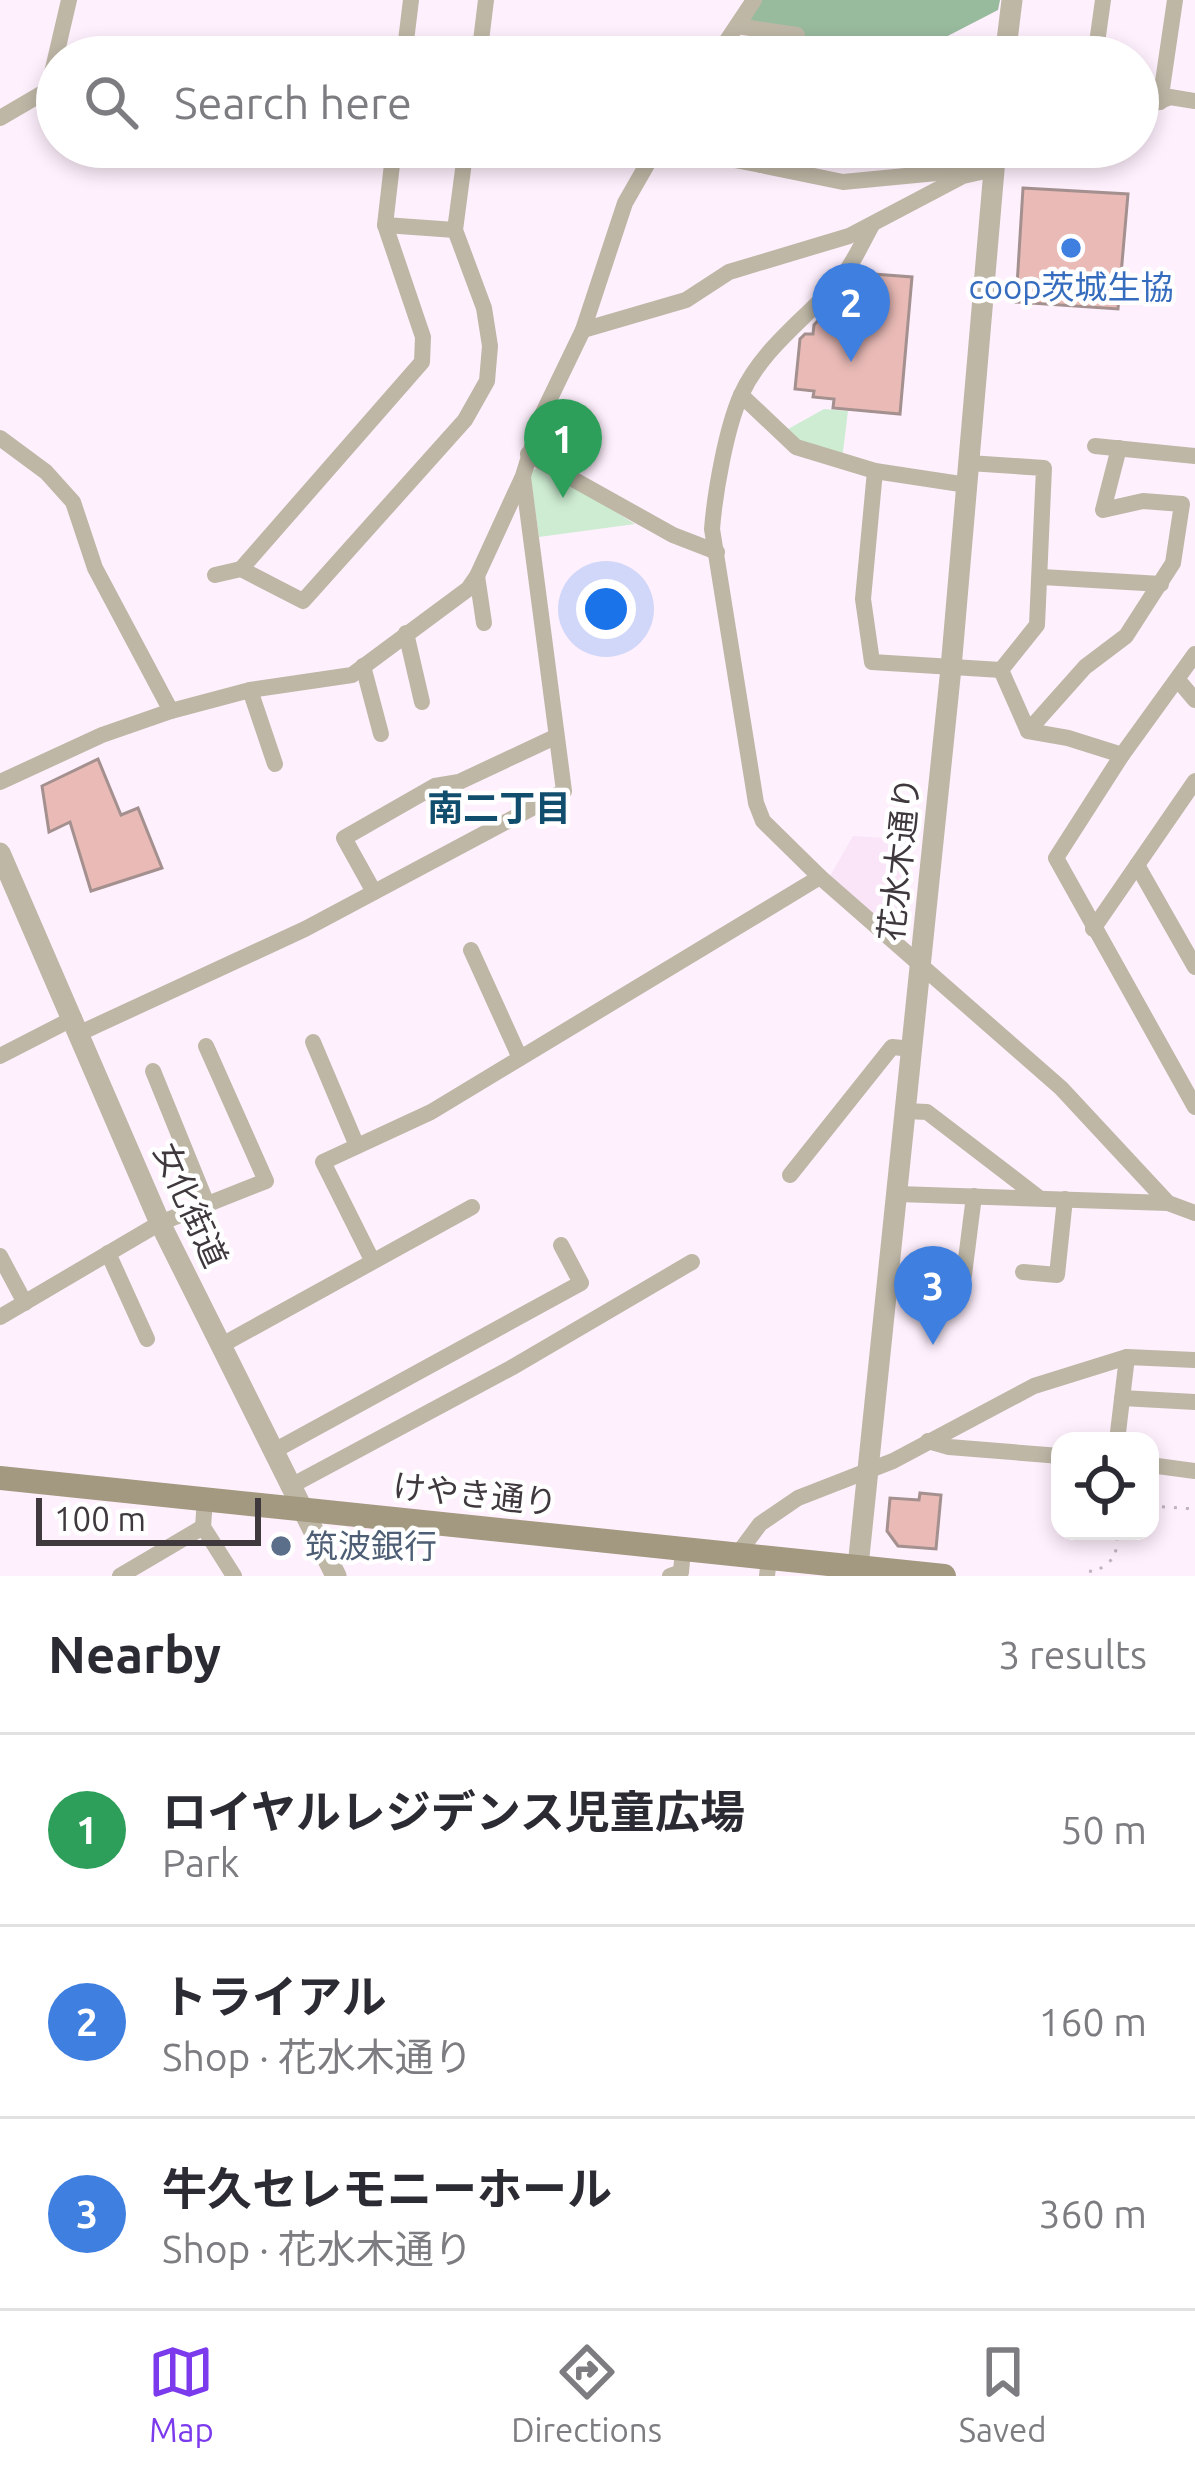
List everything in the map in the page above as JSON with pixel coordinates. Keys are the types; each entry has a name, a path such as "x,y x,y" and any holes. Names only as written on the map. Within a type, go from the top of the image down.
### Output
{"main road":[{"name":"けやき通り","path":"0,1478 205,1499 296,1498 737,1555 768,1567 944,1576"}],"street":[{"path":"61,36 69,0"},
{"path":"407,36 411,0"},
{"path":"481,36 486,0"},
{"path":"730,36 754,0"},
{"path":"1008,36 1012,0"},
{"path":"1097,36 1103,0"},
{"path":"1160,103 1174,0"},
{"path":"737,26 796,36"},
{"path":"0,118 36,97"},
{"path":"1160,103 1170,97 1195,101"},
{"path":"215,575 241,569 422,362 423,337 385,225 392,168"},
{"path":"241,569 303,602 465,420 487,381 490,346 484,308 455,230 463,168"},
{"path":"0,782 102,734 171,711 250,690 352,675 468,589 523,476 528,454 583,330 625,203 645,168"},
{"path":"807,168 860,183 950,168"},
{"path":"583,330 686,300 729,272 816,250 977,168"},
{"name":"花水木通り","path":"857,1572 922,967 994,168"},
{"path":"385,225 455,230"},
{"path":"872,225 839,281 752,371 732,416 715,494 712,529 756,803 763,821 820,878 1061,1088 1168,1203"},
{"path":"742,395 796,447 875,471 968,474 1043,468 1037,625 1001,670"},
{"path":"0,438 46,472 73,502 95,568 171,711"},
{"path":"1095,446 1195,456"},
{"path":"1028,731 1085,667 1126,636 1173,563 1188,527 1182,505 1143,501 1103,510 1119,448"},
{"path":"528,454 673,535 717,552"},
{"path":"875,471 863,599 872,662 1001,670"},
{"path":"0,1056 247,958 564,790 523,476"},
{"path":"477,576 484,623"},
{"path":"1042,578 1161,584"},
{"path":"406,633 422,702"},
{"path":"1195,654 1122,755 1057,858 1195,1107"},
{"path":"363,666 380,734"},
{"path":"1001,670 1028,731"},
{"path":"1178,680 1195,700"},
{"path":"250,690 275,764"},
{"path":"1028,731 1122,755"},
{"path":"374,892 344,838 435,786 459,782 556,736"},
{"path":"1094,928 1195,781"},
{"name":"女化街道","path":"0,853 160,1222 336,1576"},
{"path":"1137,865 1195,967"},
{"path":"372,1261 323,1162 431,1112 820,878"},
{"path":"472,950 520,1058"},
{"path":"313,1042 357,1146"},
{"path":"0,1317 160,1222 266,1181 206,1046"},
{"path":"790,1175 892,1047 913,1049"},
{"path":"153,1071 207,1204"},
{"path":"906,1111 927,1112 1038,1198"},
{"path":"898,1194 1168,1203 1195,1213"},
{"path":"964,1275 974,1196"},
{"path":"1024,1272 1057,1275 1065,1199"},
{"path":"220,1346 472,1208"},
{"path":"272,1453 581,1283 561,1245"},
{"path":"108,1253 147,1339"},
{"path":"0,1256 25,1303"},
{"path":"296,1498 692,1262"},
{"path":"737,1555 760,1525 798,1498 928,1442 1034,1386 1126,1357 1195,1360"},
{"path":"1118,1432 1126,1357"},
{"path":"1122,1398 1195,1402"},
{"path":"928,1442 1051,1455"},
{"path":"1159,1466 1195,1471"},
{"path":"205,1499 203,1527 234,1576"},
{"path":"120,1576 203,1527"},
{"path":"670,1576 681,1572 683,1549"}],"path":[{"path":"1159,1507 1195,1509"},
{"path":"1089,1571 1096,1572 1115,1557 1117,1540"}],"shaded area":[{"path":"890,813 914,815 902,944 830,876 853,836 886,838"}],"green space":[{"path":"762,0 1000,0 998,10 948,36 790,36 750,20"},
{"path":"824,409 848,411 842,460 781,433"},
{"path":"541,466 635,524 539,537 530,472"}],"building":[{"name":"coop茨城生協","path":"1023,188 1128,194 1118,309 1016,302"},
{"path":"860,273 912,277 900,414 833,408 834,399 795,389 800,339 813,334 814,325 824,314 831,315 837,301 849,303 851,286"},
{"path":"98,759 121,815 138,808 162,868 91,891 70,822 49,832 42,786"},
{"path":"920,1493 941,1495 936,1549 898,1546 887,1531 890,1498 919,1500"}],"place":[{"name":"coop茨城生協","path":"1071,248"},
{"name":"トライアル","path":"851,362"},
{"name":"ロイヤルレジデンス児童広場","path":"563,498"},
{"name":"牛久セレモニーホール","path":"933,1345"},
{"name":"筑波銀行","path":"281,1546"}],"district":[{"name":"南二丁目","path":"499,808"}]}
